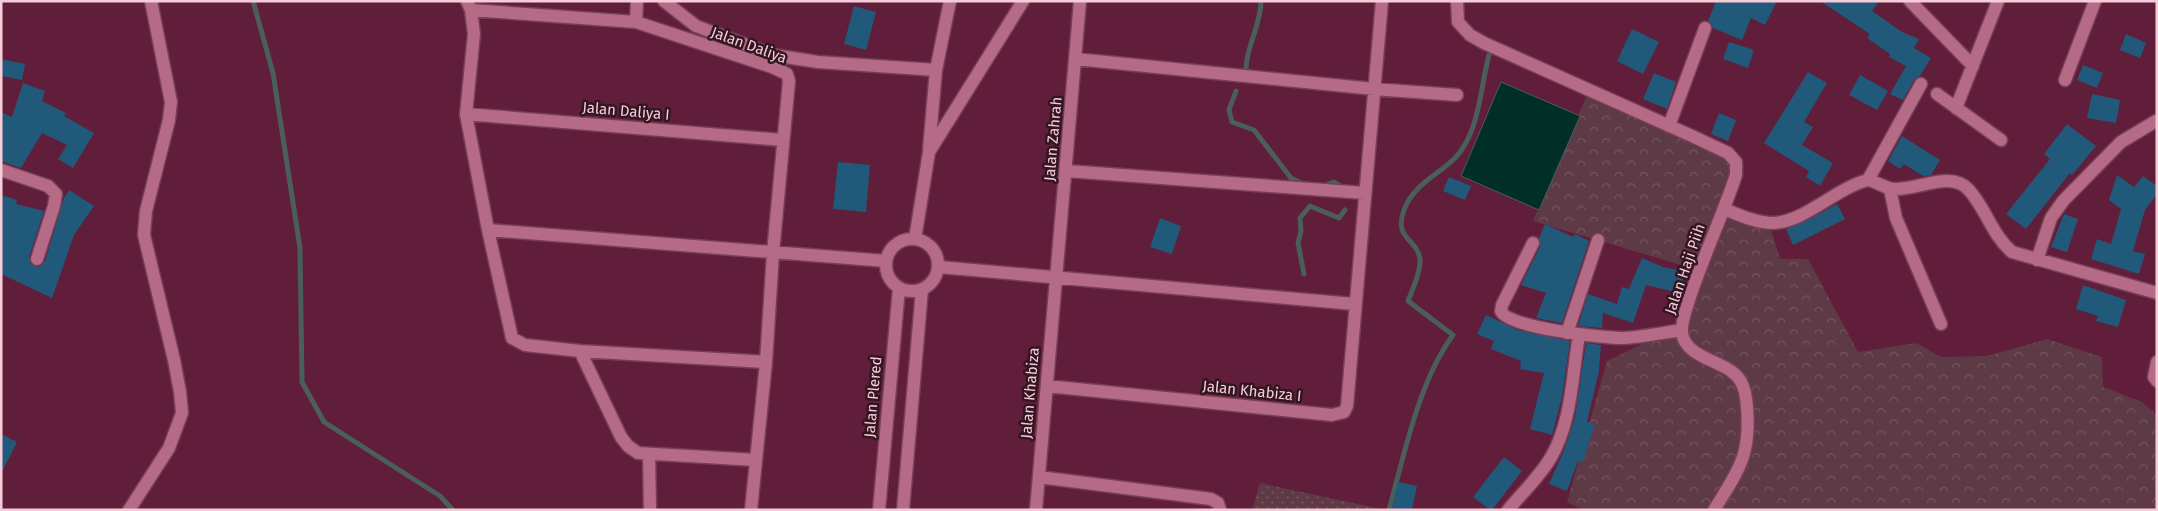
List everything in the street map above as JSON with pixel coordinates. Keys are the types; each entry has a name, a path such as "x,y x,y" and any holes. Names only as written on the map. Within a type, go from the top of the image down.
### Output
{"street":[{"path":"129,510 169,448 182,413 176,368 144,235 146,211 169,120 171,102 151,1"},
{"path":"637,1 636,22 469,6 473,54 466,114 488,230 512,338 526,346 766,362"},
{"path":"664,1 696,26 773,55 818,62 936,70"},
{"path":"915,239 929,152 936,70 950,1"},
{"path":"929,152 1023,1"},
{"name":"Jalan Zahrah","path":"1056,279 1067,170 1080,1"},
{"path":"939,267 1056,279 1354,304 1382,1"},
{"path":"1457,1 1458,22 1470,35 1505,54 1669,126 1705,28"},
{"path":"1910,1 1973,66"},
{"path":"1956,108 1998,1"},
{"path":"2065,80 2095,1"},
{"name":"Jalan Daliya","path":"636,22 772,67 787,74 789,81 782,140 766,362 751,510"},
{"path":"1076,59 1374,89 1457,95"},
{"path":"1724,209 1756,220 1773,223 1789,220 1833,195 1868,180 1921,84"},
{"path":"1937,94 2001,140"},
{"name":"Jalan Daliya I","path":"466,114 782,140"},
{"path":"2037,260 2051,218 2063,201 2121,142 2156,121"},
{"name":"Jalan Haji Piih","path":"1669,126 1733,157 1737,167 1724,209 1696,280 1683,319 1682,330 1683,339 1690,348 1733,372 1740,379 1747,399 1749,432 1746,450 1742,463 1714,510"},
{"path":"1,170 48,186 56,194 37,259"},
{"path":"1067,170 1365,193"},
{"path":"1868,180 1890,189 1907,189 1946,181 1962,184 1976,200 1994,234 2012,252 2157,293"},
{"path":"1890,189 1896,218 1941,324"},
{"path":"488,230 886,262"},
{"path":"905,239 915,239 925,242 933,248 939,267 936,277 922,289 910,291 899,288 891,281 886,272 886,262 889,252 896,244 905,239"},
{"path":"1508,510 1545,466 1558,443 1568,406 1573,334 1598,240"},
{"path":"1533,243 1502,305 1503,315 1534,326 1573,334 1623,338 1682,330"},
{"name":"Jalan Khabiza","path":"1036,510 1056,279"},
{"name":"Jalan Plered","path":"879,510 899,288"},
{"path":"903,510 922,289"},
{"name":"Jalan Khabiza I","path":"1047,386 1332,415 1341,414 1347,406 1354,304"},
{"path":"580,351 621,437 628,446 638,453 756,460"},
{"path":"2157,362 2154,377 2157,381"},
{"path":"649,454 650,510"},
{"path":"1039,477 1211,499 1218,503 1220,510"},
{"path":"881,492 904,493"}],"green space":[{"path":"1588,93 1732,162 1733,211 1768,220 1780,259 1808,259 1858,352 1916,343 1941,357 1987,356 2047,339 2102,357 2103,387 2142,402 2157,415 2157,510 1583,510 1567,502 1607,361 1679,326 1691,268 1533,221"},
{"path":"1260,483 1386,510 1252,510"}],"shaded area":[{"path":"1501,82 1580,116 1539,210 1461,176"}],"building":[{"path":"1716,1 1777,1 1765,25 1751,18 1742,40 1713,28 1708,21"},
{"path":"1820,1 1879,1 1872,11 1902,32 1919,39 1914,48 1931,58 1920,76 1914,80 1903,100 1890,94 1906,66 1889,57 1890,54 1867,38 1870,34"},
{"path":"854,6 876,12 866,50 844,44"},
{"path":"1632,29 1659,42 1643,74 1617,61"},
{"path":"2126,34 2146,43 2140,58 2120,50"},
{"path":"1729,42 1754,50 1748,68 1723,59"},
{"path":"1,59 25,64 22,80 1,76"},
{"path":"2083,65 2103,73 2097,88 2077,80"},
{"path":"1808,72 1827,83 1804,122 1813,127 1802,145 1833,163 1820,186 1806,177 1809,171 1764,143"},
{"path":"1654,73 1676,82 1667,109 1643,99"},
{"path":"1860,75 1888,91 1877,110 1849,95"},
{"path":"23,83 45,91 42,101 66,113 64,116 94,133 73,168 58,159 67,145 42,133 21,168 1,161 1,112 12,117"},
{"path":"2092,94 2120,100 2116,123 2087,118"},
{"path":"1719,113 1736,120 1728,141 1711,134"},
{"path":"2067,124 2096,146 2072,175 2070,173 2026,229 2006,214 2050,159 2044,154"},
{"path":"1902,136 1940,160 1931,175 1923,176 1904,164 1900,169 1888,161"},
{"path":"838,162 870,165 866,212 833,209"},
{"path":"2117,175 2134,187 2143,176 2157,186 2157,194 2145,210 2133,251 2145,254 2139,274 2091,259 2097,239 2111,244 2121,209 2109,200"},
{"path":"1449,177 1471,186 1465,200 1443,191"},
{"path":"69,190 94,206 74,235 52,298 1,274 1,195 17,200 16,204 44,211 29,257 31,264 38,267 45,261 64,198"},
{"path":"1837,204 1845,219 1793,245 1786,229 1812,218"},
{"path":"2064,214 2078,219 2067,252 2051,247"},
{"path":"1160,218 1181,226 1172,254 1150,247"},
{"path":"1545,224 1573,237 1575,234 1589,241 1562,323 1536,318 1546,293 1521,285 1540,247 1539,238"},
{"path":"1642,258 1663,267 1685,272 1680,293 1646,285 1633,323 1603,313 1602,328 1578,326 1588,294 1617,304 1622,287 1629,289"},
{"path":"2083,285 2126,300 2118,327 2096,321 2098,316 2076,309"},
{"path":"1486,315 1518,330 1570,341 1562,397 1552,435 1530,429 1544,373 1520,369 1521,361 1491,349 1494,341 1477,334"},
{"path":"1586,343 1601,345 1599,371 1587,422 1595,424 1583,462 1578,461 1567,491 1549,484 1565,448 1575,417"},
{"path":"1,434 17,442 1,474"},
{"path":"1504,457 1522,471 1492,510 1490,510 1473,497"},
{"path":"1398,482 1417,486 1412,510 1392,510"}],"waterway":[{"path":"253,1 273,73 300,248 302,382 324,422 440,496 453,510"},
{"path":"1246,73 1246,64 1259,19 1261,1"},
{"path":"1389,510 1422,396 1441,353 1453,335 1408,301 1418,275 1420,260 1415,247 1404,233 1401,220 1408,201 1413,194 1455,158 1470,136 1478,109 1489,55"},
{"path":"1236,91 1229,110 1232,122 1254,130 1291,178 1305,185"},
{"path":"1323,186 1334,182 1342,187"},
{"path":"1304,274 1298,243 1301,231 1300,218 1310,206 1339,218 1345,210"}]}
